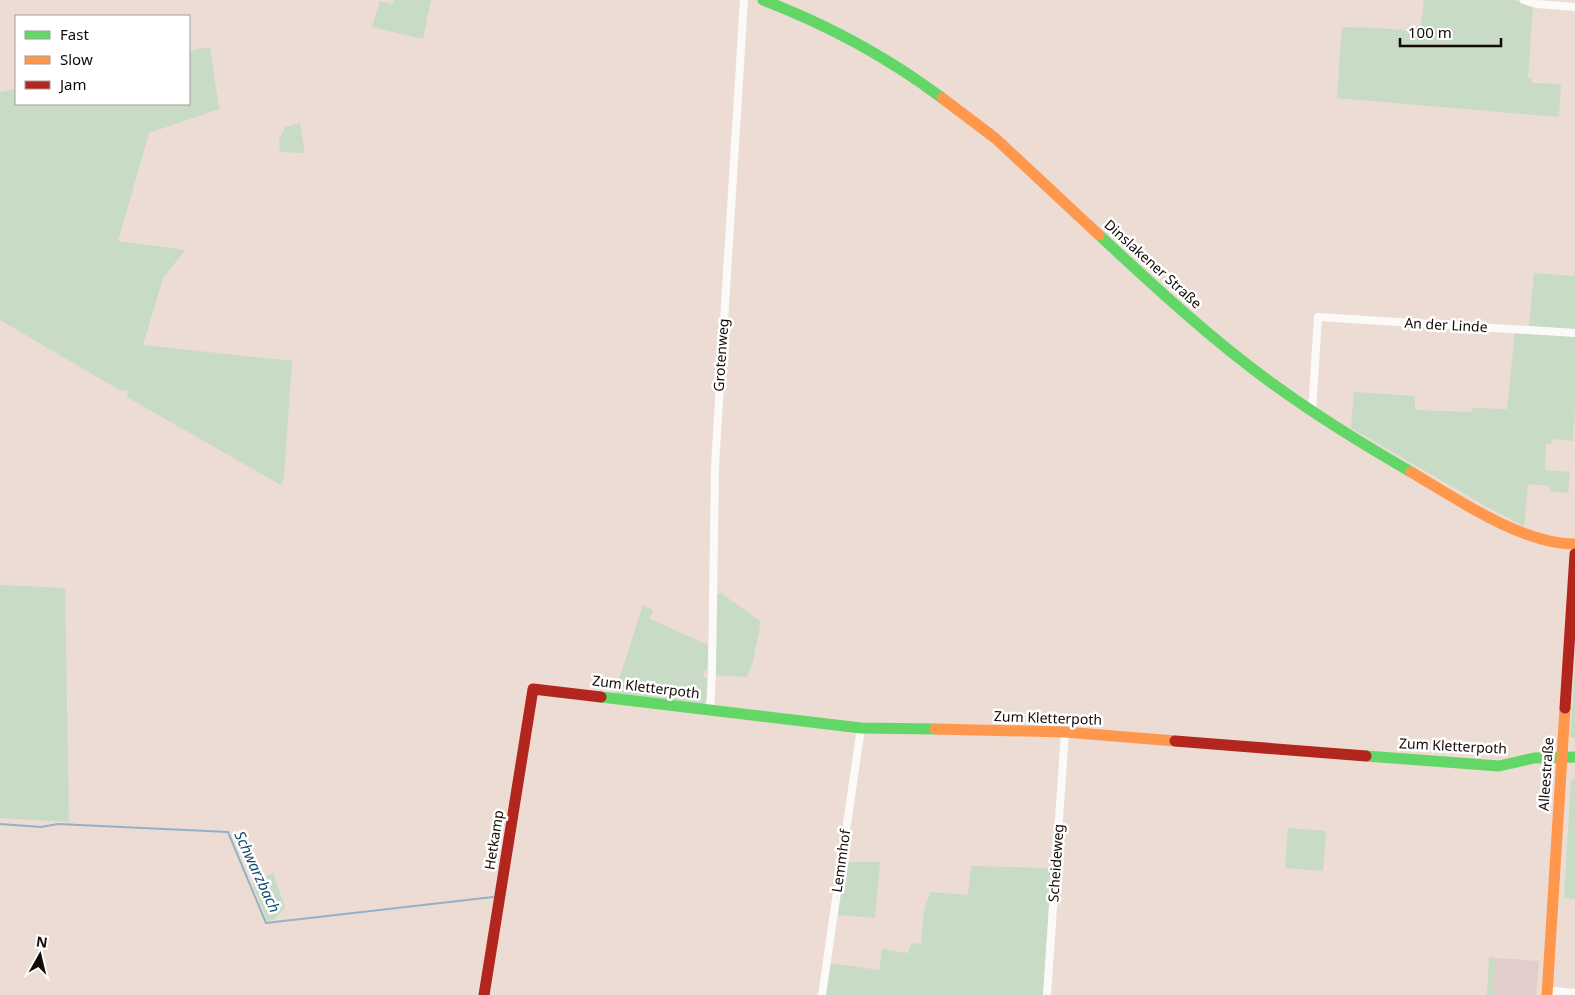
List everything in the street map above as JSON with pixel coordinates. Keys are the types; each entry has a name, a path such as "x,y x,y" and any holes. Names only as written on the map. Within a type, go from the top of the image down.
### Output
{"main road":[{"name":"Dinslakener Straße","path":"763,0 824,26 863,46 931,88 1002,145 1188,317 1249,366 1312,412 1494,520 1534,536 1562,538 1575,544"},
{"name":"Alleestraße","path":"1547,993 1575,554"},
{"name":"Zum Kletterpoth","path":"534,689 861,728 1065,732 1499,766 1534,758 1562,756 1575,758"},
{"name":"Hetkamp","path":"484,995 534,689"}],"street":[{"name":"Grotenweg","path":"710,710 715,465 744,0"},
{"path":"1524,0 1537,4 1575,7"},
{"name":"An der Linde","path":"1312,412 1318,317 1575,333"},
{"name":"Lemmhof","path":"822,995 861,728"},
{"name":"Scheideweg","path":"1047,995 1065,732"},
{"path":"1547,993 1575,993"}],"shaded area":[{"path":"1495,958 1539,961 1536,995 1493,995"}],"green space":[{"path":"394,0 431,0 423,39 372,27 380,1 392,4"},
{"path":"1424,0 1514,0 1533,8 1528,78 1532,78 1532,83 1561,84 1559,117 1337,98 1342,27 1420,32"},
{"path":"210,47 219,109 149,133 118,241 185,250 163,278 143,345 292,361 284,477 281,485 127,397 128,390 121,391 0,320 0,92 15,89 15,105 190,105 190,51"},
{"path":"300,123 305,153 280,152 279,140 285,127"},
{"path":"1534,273 1575,276 1575,329 1529,326"},
{"path":"1515,332 1575,336 1573,441 1552,439 1551,444 1546,444 1545,470 1570,472 1568,493 1550,491 1549,486 1528,484 1524,526 1489,508 1351,428 1354,392 1415,396 1415,410 1470,412 1474,408 1507,409"},
{"path":"0,585 65,588 69,822 0,818"},
{"path":"721,593 761,622 753,661 747,677 715,675 717,595"},
{"path":"643,605 653,610 650,619 708,645 707,671 704,671 704,677 707,677 709,692 707,700 702,706 614,695"},
{"path":"1575,667 1575,738 1571,738 1570,737"},
{"path":"1575,777 1575,899 1564,898 1571,781"},
{"path":"1288,828 1326,831 1323,871 1285,868"},
{"path":"880,862 875,918 837,915 844,867 846,863"},
{"path":"971,866 1045,868 1051,870 1043,995 825,995 830,963 879,970 882,949 908,953 911,943 921,944 924,911 931,892 968,895"},
{"path":"273,873 285,907 274,920 267,921 252,883"},
{"path":"1489,957 1495,958 1493,995 1487,995"}],"waterway":[{"name":"Schwarzbach","path":"0,824 41,827 58,824 228,832 266,923 493,897"}],"traffic: fast":[{"path":"763,0 811,20 878,55 942,98"},
{"path":"1099,235 1184,312 1250,367 1324,419 1411,472"},
{"path":"601,697 861,728 935,729"},
{"path":"1366,756 1499,766 1534,758 1575,757"}],"traffic: slow":[{"path":"942,98 995,138 1099,235"},
{"path":"1411,472 1469,507 1512,528 1533,537 1575,544"},
{"path":"1547,995 1565,708"},
{"path":"935,729 1065,732 1175,741"}],"traffic: jam":[{"path":"1565,708 1575,554"},
{"path":"484,995 533,689 601,697"},
{"path":"1175,741 1366,756"}]}
